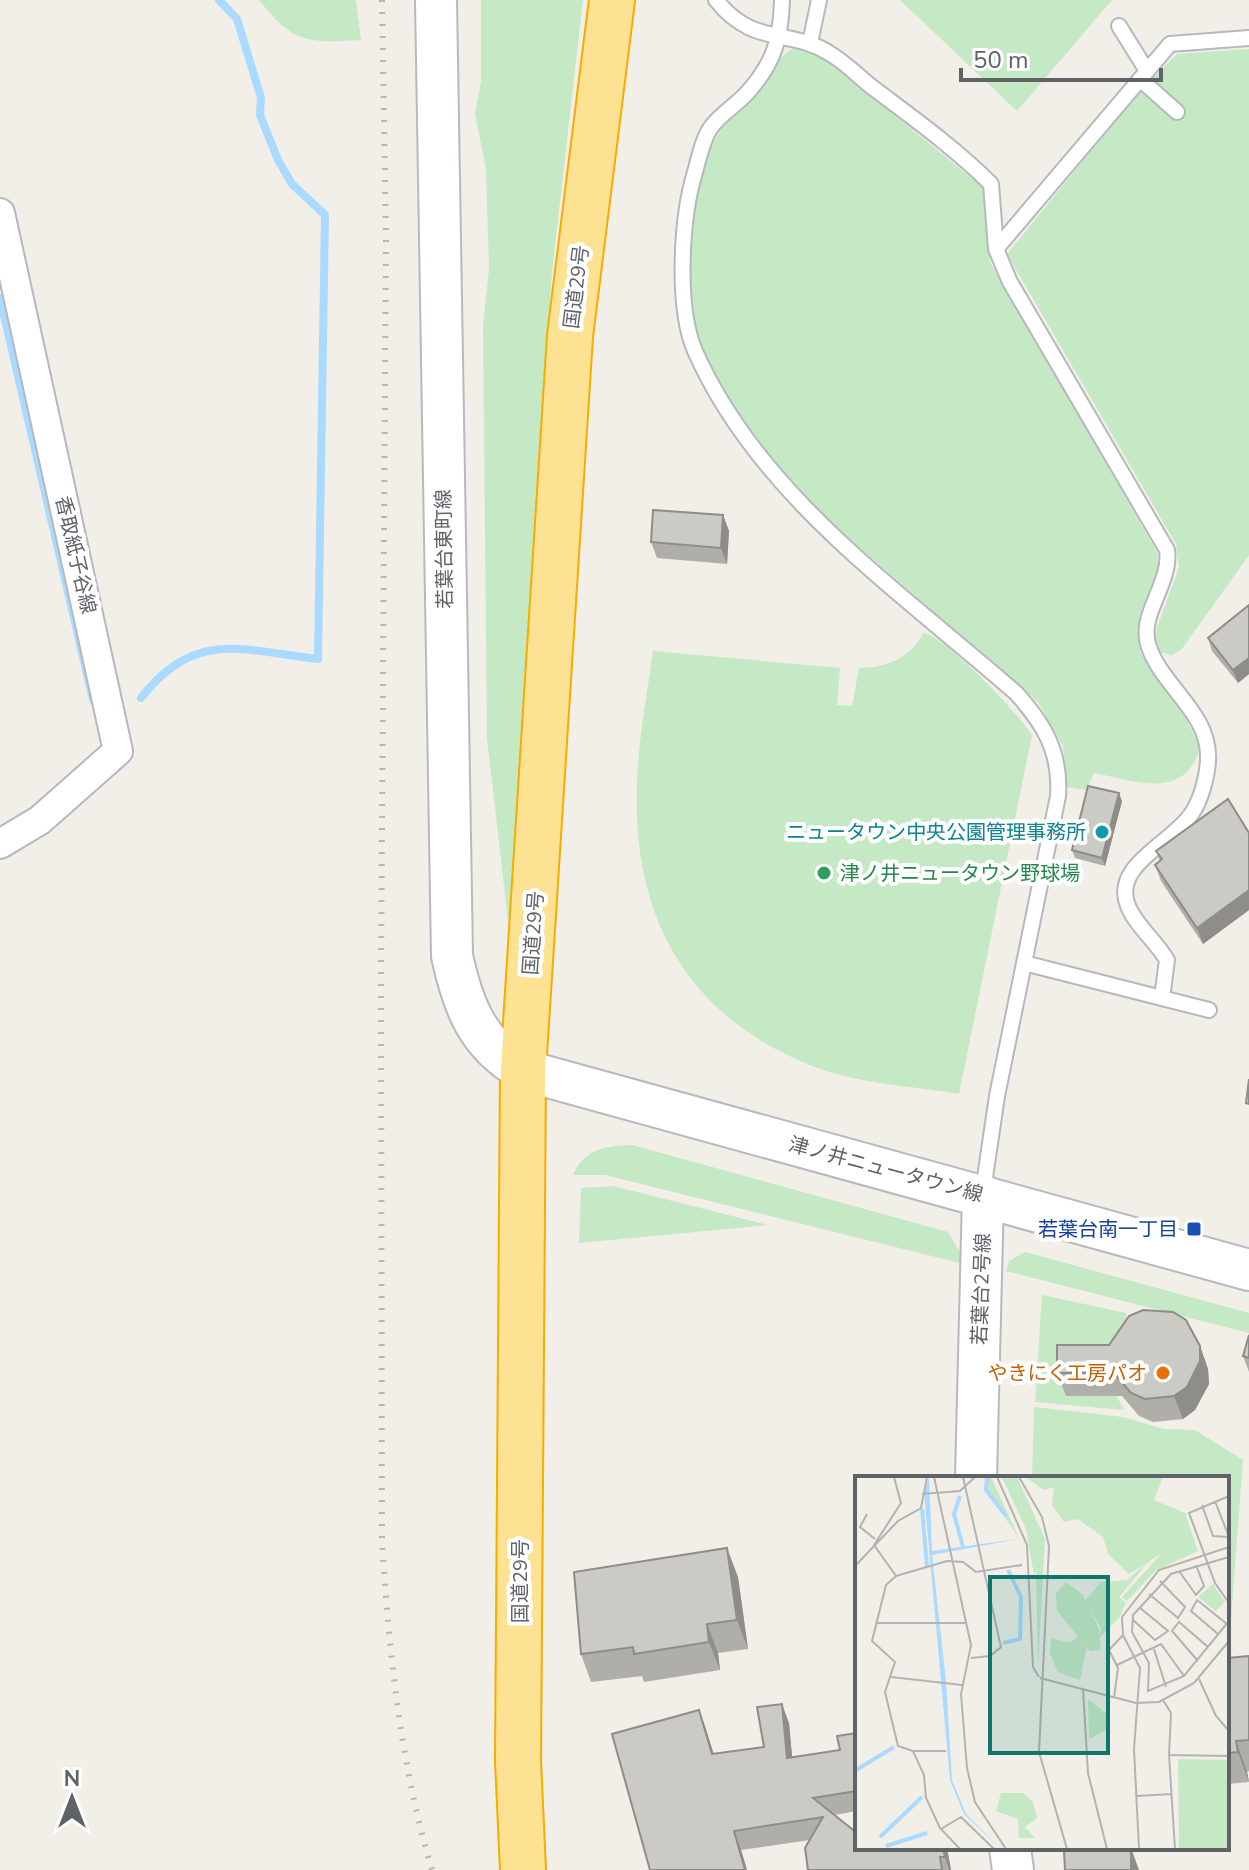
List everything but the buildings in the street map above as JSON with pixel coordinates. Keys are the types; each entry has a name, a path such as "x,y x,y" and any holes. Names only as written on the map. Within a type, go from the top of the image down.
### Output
{"highway":[{"name":"国道29号","path":"523,1870 518,1761 523,1070 570,336 612,0"}],"main road":[{"name":"若葉台東町線","path":"436,0 452,956 461,998 477,1031 500,1057 523,1070"},
{"name":"津ノ井ニュータウン線","path":"523,1070 1249,1270"},
{"name":"若葉台2号線","path":"976,1476 983,1195"},
{"path":"1010,1850 1013,1870"}],"street":[{"name":"香取紙子谷線","path":"0,213 118,751 40,820 0,844"}],"lane":[{"path":"716,0 728,15 767,36 810,43 830,53 931,131 991,184 995,203 996,249 1010,282 1167,550 1169,562 1147,628 1147,643 1195,714 1205,736 1208,760 1194,811 1179,830 1129,872 1124,885 1127,905 1167,960 1162,998"},
{"path":"782,0 781,39 747,93 710,128 694,175 680,278 694,349 729,413 803,507 1016,693 1052,742 1060,776 1058,796 987,1149 983,1195"},
{"path":"810,43 819,0"},
{"path":"1119,26 1144,75 1177,112"},
{"path":"996,249 1170,44 1249,38"},
{"path":"1024,963 1209,1010"}],"green space":[{"path":"259,0 356,0 361,40 303,38 282,25"},
{"path":"481,0 583,0 552,272 536,493 533,693 512,955 487,738 483,325 489,269 486,169 475,114 481,81"},
{"path":"900,0 1112,0 1017,111"},
{"path":"793,48 807,49 820,55 984,188 990,262 1157,552 1159,566 1138,632 1141,653 1183,712 1200,748 1193,765 1183,775 1171,781 1142,783 1094,773 1087,790 1067,787 1063,746 1038,702 810,505 744,427 716,383 697,339 691,298 692,245 703,170 715,139 734,110 757,81"},
{"path":"1249,49 1249,555 1181,650 1172,655 1159,652 1154,636 1179,567 1176,544 1007,254 1142,88 1177,54"},
{"name":"津ノ井ニュータウン野球場","path":"923,633 963,660 998,694 1032,735 959,1094 832,1073 771,1046 733,1021 702,991 676,958 658,920 645,878 638,833 639,751 653,651 840,668 837,705 852,706 859,668 897,660 912,649"},
{"path":"632,1145 948,1232 960,1252 960,1263 605,1175 573,1175 584,1159 597,1150"},
{"path":"613,1186 768,1225 579,1243 581,1188"},
{"path":"1025,1252 1249,1313 1249,1333 1006,1271 1009,1261"},
{"path":"1042,1295 1126,1313 1128,1332 1115,1393 1124,1410 1035,1402"},
{"path":"1034,1407 1123,1417 1164,1429 1195,1430 1243,1460 1230,1632 1229,1476 1032,1476"}],"waterway":[{"path":"141,698 161,676 180,662 200,653 243,649 318,659 325,215 292,184 278,160 260,115 261,98 237,19 219,0"},
{"path":"0,298 93,700"}],"railway":[{"path":"382,0 386,237 381,975 382,1540 388,1623 404,1748 432,1870"}],"place":[{"name":"ニュータウン中央公園管理事務所","path":"1102,832"},
{"name":"津ノ井ニュータウン野球場","path":"824,873"},
{"name":"若葉台南一丁目","path":"1194,1229"},
{"name":"やきにく工房パオ","path":"1163,1373"}]}
